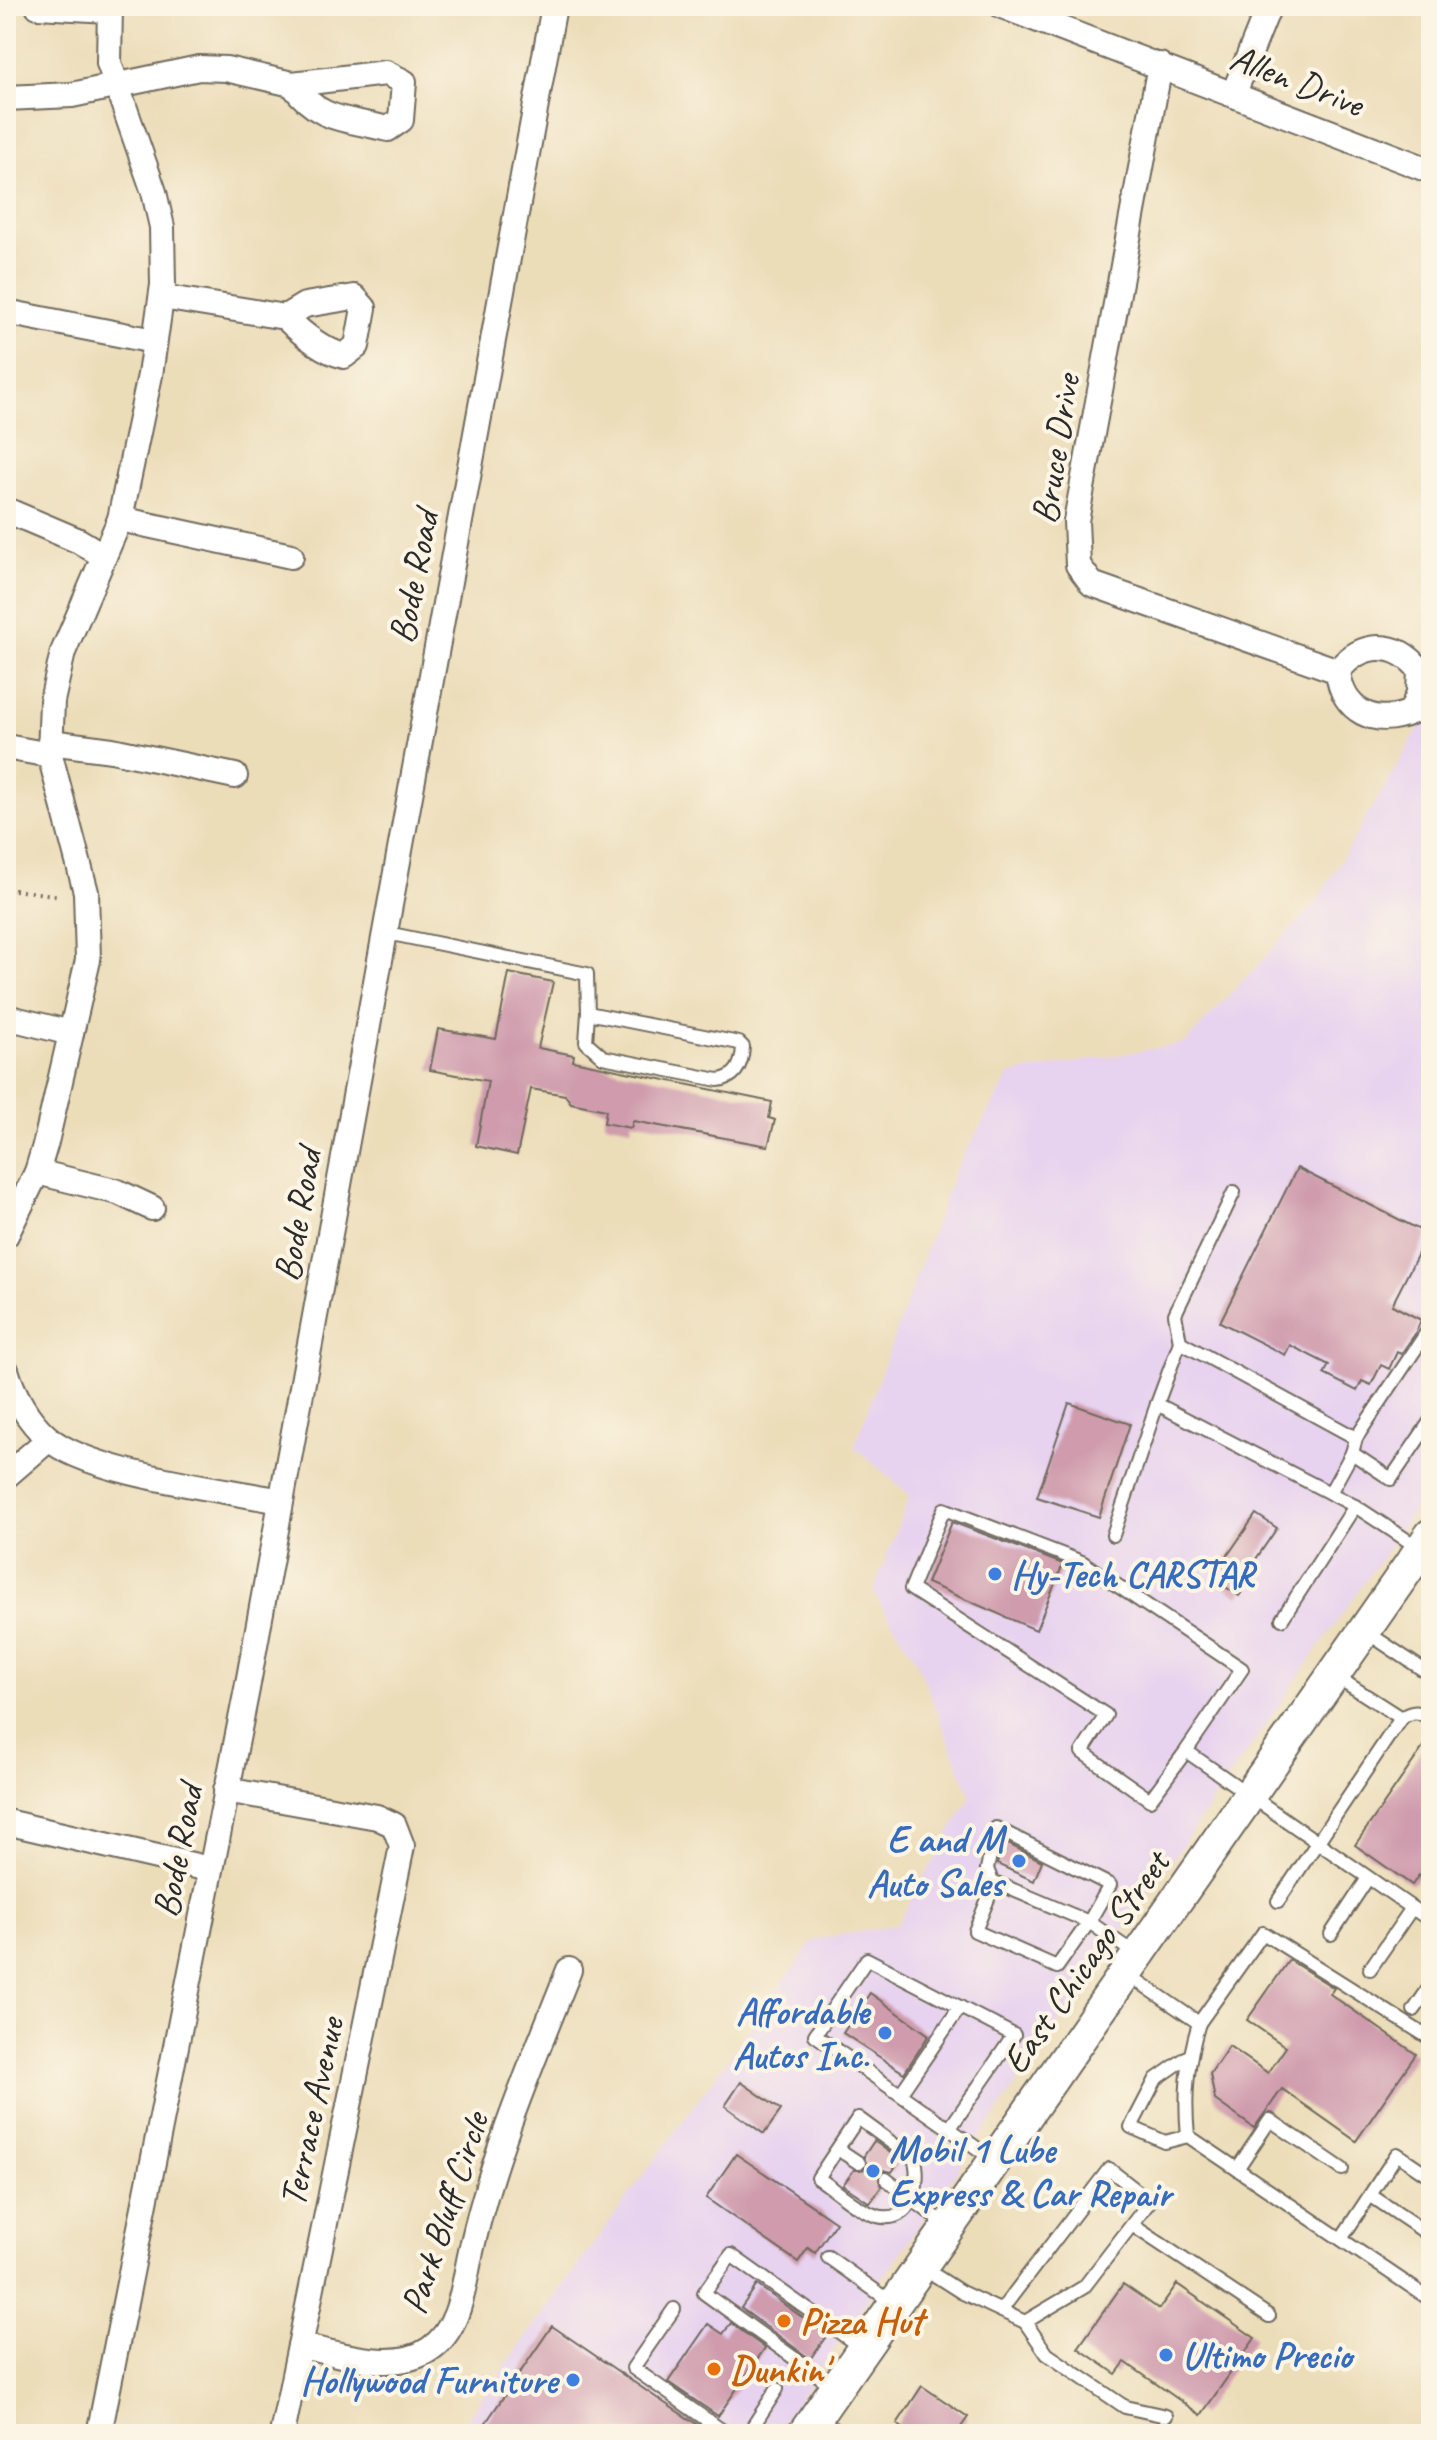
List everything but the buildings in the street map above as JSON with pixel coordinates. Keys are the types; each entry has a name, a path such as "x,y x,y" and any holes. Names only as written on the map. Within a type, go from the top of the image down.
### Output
{"main road":[{"name":"East Chicago Street","path":"820,2428 836,2388 1426,1542"}],"street":[{"path":"6,1235 37,1172 88,960 86,892 50,748 52,701 63,652 120,519 162,297 164,260 154,192 114,86 109,63 110,8 38,6"},
{"name":"Bode Road","path":"99,2434 226,1790 554,6"},
{"name":"Allen Drive","path":"1002,6 1431,171"},
{"path":"1234,93 1269,6"},
{"name":"Bruce Drive","path":"1160,65 1076,521 1078,565 1092,584 1338,671"},
{"path":"6,98 72,95 199,68 226,69 292,84"},
{"path":"162,297 285,317"},
{"path":"6,312 154,341"},
{"path":"6,510 79,541 104,556"},
{"path":"120,519 291,556"},
{"path":"6,747 112,750 235,776"},
{"path":"6,1017 71,1033"},
{"path":"37,1172 118,1192 152,1208"},
{"path":"6,1370 26,1413 49,1439 115,1467 280,1501"},
{"path":"6,1476 49,1439"},
{"name":"Terrace Avenue","path":"226,1790 377,1817 397,1829 401,1859 282,2434"},
{"path":"6,1822 209,1869"},
{"name":"Park Bluff Circle","path":"300,2346 396,2360 421,2354 442,2339 455,2318 461,2297 487,2179 569,1970"}],"lane":[{"path":"382,932 587,974 586,1042 603,1057 718,1080 735,1073 742,1059 743,1047 739,1043 588,1013"},
{"path":"1113,1535 1180,1342 1175,1314 1234,1192"},
{"path":"1330,1493 1352,1453 1356,1438 1431,1326"},
{"path":"1180,1342 1356,1438"},
{"path":"1157,1404 1426,1542"},
{"path":"1352,1453 1391,1479 1431,1420"},
{"path":"1282,1619 1355,1506"},
{"path":"944,1509 1082,1562 1242,1669 1186,1751 1150,1800 1082,1752 1106,1715 911,1589 944,1509"},
{"path":"1363,1631 1431,1676"},
{"path":"1334,1675 1401,1718"},
{"path":"1278,1901 1401,1718 1410,1712 1421,1712 1431,1719"},
{"path":"1186,1751 1431,1921"},
{"path":"994,1884 975,1931 1057,1967 1089,1922 1110,1885 996,1828 987,1871 994,1884 1089,1922 1132,1965 1199,2023"},
{"path":"1331,1934 1368,1878"},
{"path":"1370,1969 1412,1908"},
{"path":"1188,2136 1185,2100 1189,2056 1199,2023 1263,1933 1431,2039"},
{"path":"950,2128 1014,2035 867,1959 815,2035 996,2162"},
{"path":"1414,2010 1431,1985"},
{"path":"901,2093 960,2007"},
{"path":"1189,2056 1156,2079 1131,2127 1165,2142 1188,2136 1431,2300"},
{"path":"858,2118 907,2151 915,2160 917,2171 913,2201 897,2213 879,2216 818,2178 858,2118"},
{"path":"1237,2169 1270,2120 1342,2169"},
{"path":"838,2149 859,2163"},
{"path":"1341,2239 1397,2154 1431,2177"},
{"path":"1002,2309 1109,2169 1150,2201 1084,2287 1025,2322"},
{"path":"886,2179 949,2228"},
{"path":"1370,2195 1431,2236"},
{"path":"1132,2225 1269,2316"},
{"path":"836,2388 704,2293 731,2255 863,2349"},
{"path":"828,2257 896,2305"},
{"path":"922,2267 961,2292 1025,2322 1047,2354 1125,2407 1166,2416"},
{"path":"674,2309 633,2368 727,2434"},
{"path":"748,2434 777,2389"}],"path":[{"path":"6,889 61,896"}],"shaded area":[{"path":"1431,708 1431,1486 775,2434 456,2434 814,1940 897,1925 971,1796 915,1658 873,1592 910,1495 854,1447 954,1173 1010,1074 1185,1043 1317,901"}],"place":[{"name":"Hy-Tech CARSTAR","path":"995,1574"},
{"name":"E and M Auto Sales","path":"1019,1861"},
{"name":"Affordable Autos Inc.","path":"885,2033"},
{"name":"Mobil 1 Lube Express & Car Repair","path":"873,2171"},
{"name":"Pizza Hut","path":"784,2321"},
{"name":"Ultimo Precio","path":"1166,2355"},
{"name":"Dunkin'","path":"714,2369"},
{"name":"Hollywood Furniture","path":"573,2380"}]}
